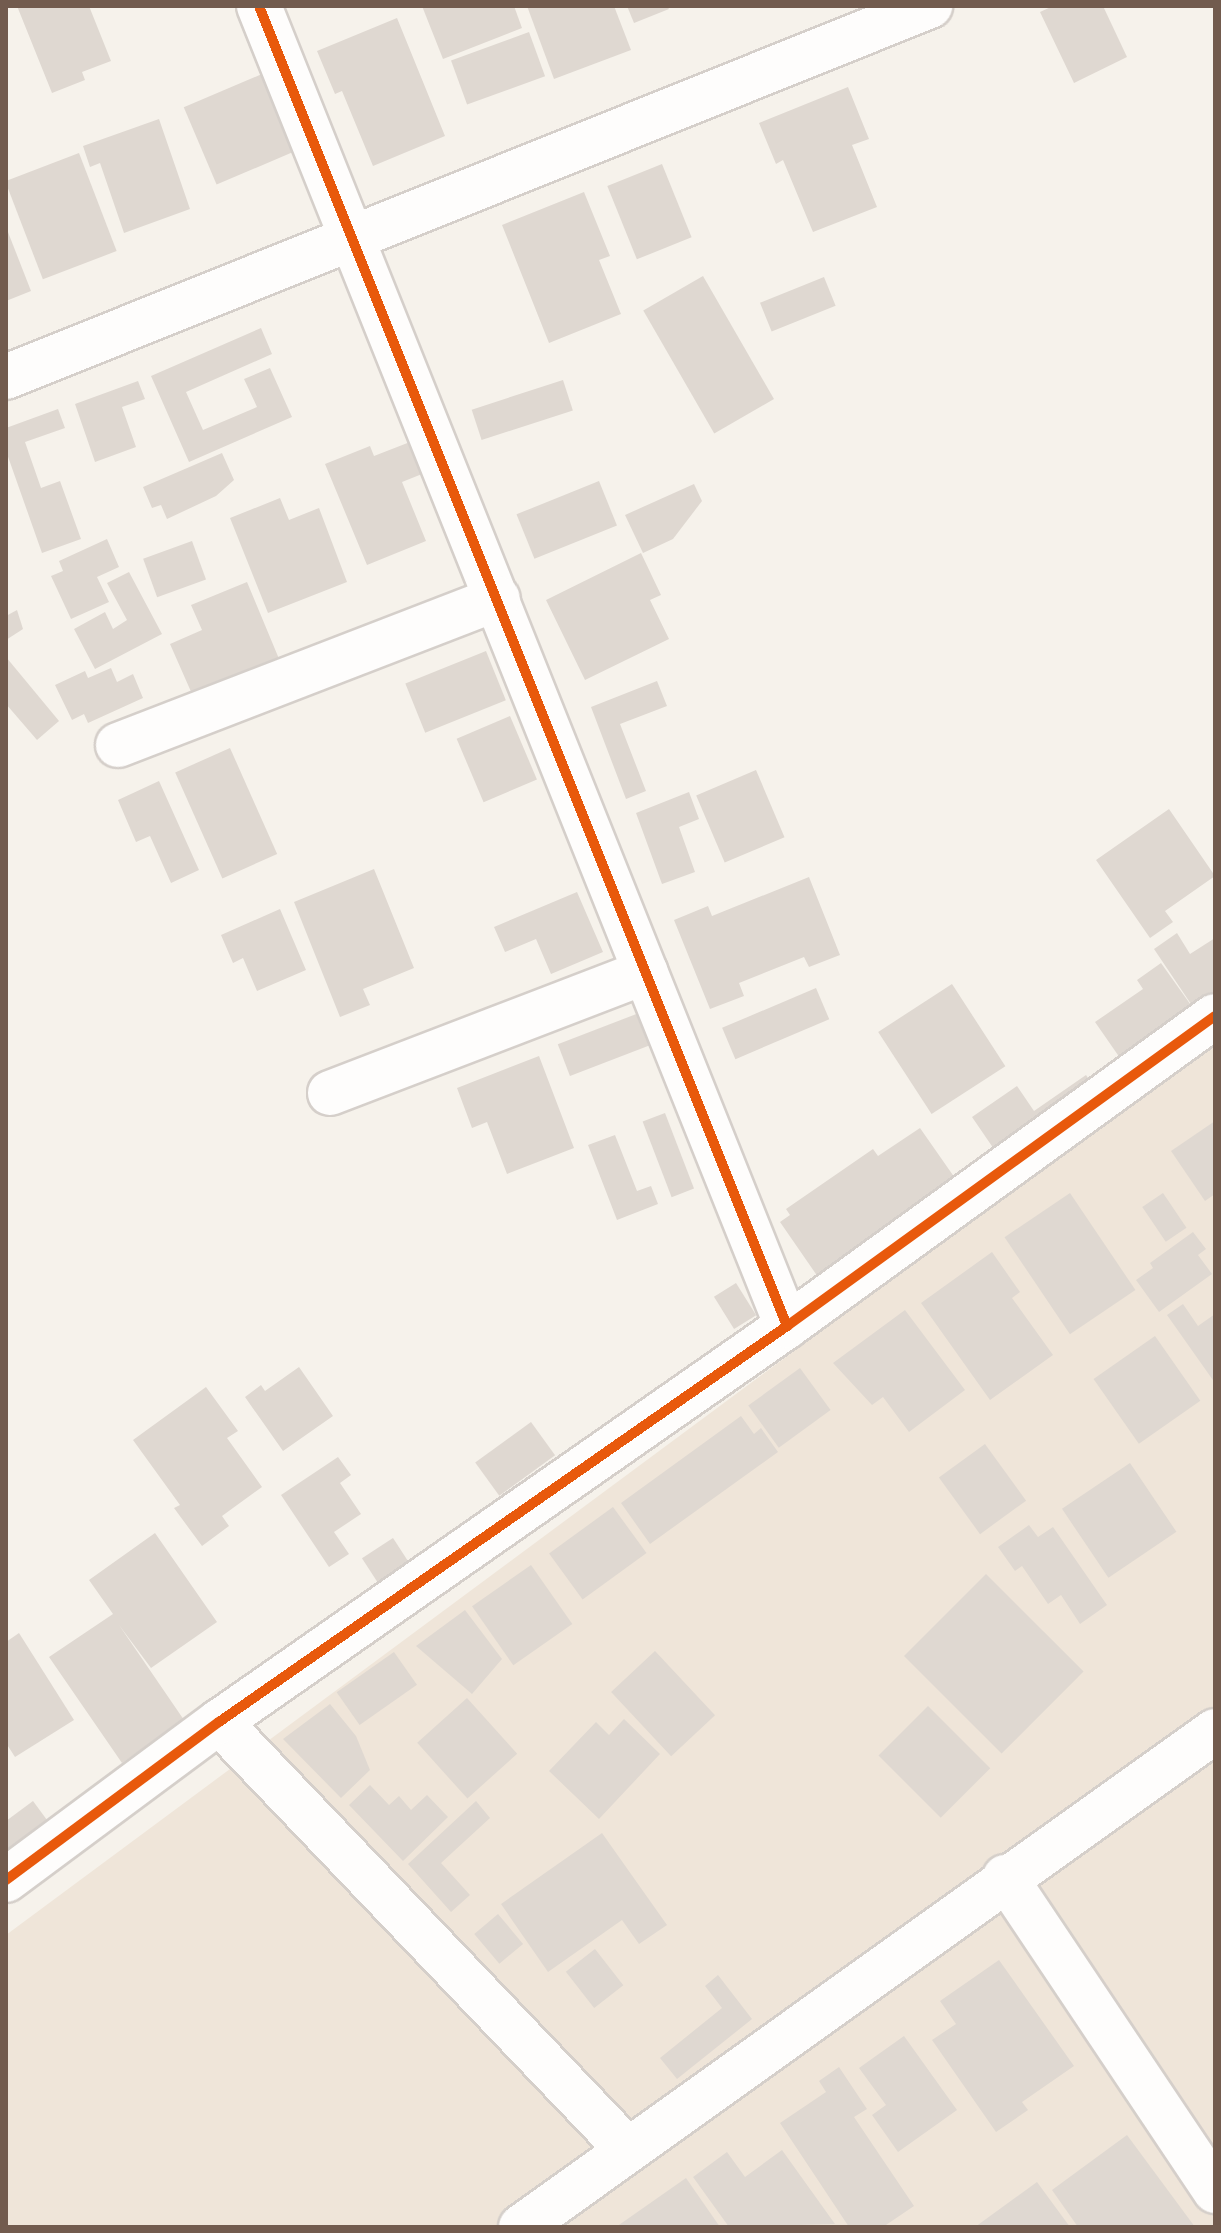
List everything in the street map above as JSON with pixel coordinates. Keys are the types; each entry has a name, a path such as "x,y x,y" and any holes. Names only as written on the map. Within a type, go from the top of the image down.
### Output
{"street":[{"path":"259,6 356,239 787,1326"},
{"path":"6,377 930,6"},
{"path":"118,745 498,598"},
{"path":"330,1093 646,972"},
{"path":"6,1880 219,1722 787,1326 1215,1016"},
{"path":"219,1722 628,2150"},
{"path":"521,2227 1005,1877 1215,1731"},
{"path":"1005,1877 1215,2191"}],"shaded area":[{"path":"1215,1039 1215,2227 6,2227 6,1935"}],"building":[{"path":"17,6 89,6 111,61 82,72 85,80 52,93"},
{"path":"422,6 514,6 522,28 443,59"},
{"path":"527,6 614,6 631,50 554,79"},
{"path":"627,6 667,6 669,9 634,23"},
{"path":"1053,6 1103,6 1127,57 1074,83 1040,12"},
{"path":"397,18 445,136 373,166 342,91 335,94 317,51"},
{"path":"529,32 545,76 467,105 451,60"},
{"path":"262,74 295,151 217,185 184,107"},
{"path":"848,87 869,139 852,145 877,207 813,232 783,160 776,164 759,123"},
{"path":"159,119 190,209 124,233 100,163 90,167 83,146"},
{"path":"79,153 117,251 43,279 6,181"},
{"path":"662,164 692,237 637,259 607,186"},
{"path":"584,192 610,256 599,260 621,314 549,343 502,225"},
{"path":"6,227 31,291 6,301"},
{"path":"703,276 774,399 714,433 643,310"},
{"path":"824,277 836,306 772,332 760,303"},
{"path":"261,328 272,354 186,392 203,430 257,407 244,379 270,368 292,417 189,462 151,376"},
{"path":"563,380 573,410 482,440 472,410"},
{"path":"138,381 145,399 122,407 136,447 95,462 75,404"},
{"path":"58,409 65,428 25,442 41,488 60,481 81,539 42,553 6,451 6,428"},
{"path":"410,442 422,474 402,482 426,541 367,565 325,464 370,446 374,456"},
{"path":"222,453 234,480 216,496 167,519 161,505 152,508 143,487"},
{"path":"599,481 617,526 534,559 516,514"},
{"path":"694,484 702,501 673,539 643,553 625,515"},
{"path":"280,498 289,520 319,508 347,582 268,613 230,518"},
{"path":"107,539 119,567 97,577 109,602 71,619 51,576 63,571 59,561"},
{"path":"192,541 206,580 157,597 143,559"},
{"path":"641,553 661,595 650,600 669,639 585,680 546,600"},
{"path":"129,572 162,634 95,669 74,629 105,612 113,629 127,620 107,583"},
{"path":"247,582 282,666 196,703 170,644 202,630 191,605"},
{"path":"17,610 23,629 6,640 6,616"},
{"path":"486,651 506,700 425,733 405,684"},
{"path":"6,657 59,721 37,740 6,704"},
{"path":"111,668 117,682 133,674 143,698 88,723 84,714 72,720 55,685 85,671 88,678"},
{"path":"657,681 667,706 620,724 646,791 626,799 591,707"},
{"path":"510,716 537,780 484,802 457,739"},
{"path":"230,748 277,854 222,878 175,772"},
{"path":"756,770 785,837 725,863 696,795"},
{"path":"159,781 199,870 171,883 150,836 136,842 118,800"},
{"path":"689,792 699,819 679,827 695,872 662,884 636,813"},
{"path":"1169,809 1215,876 1165,911 1173,922 1150,938 1096,860"},
{"path":"374,869 414,968 363,989 370,1005 340,1017 294,902"},
{"path":"809,877 840,955 809,967 804,957 739,983 744,996 710,1009 674,920 708,906 712,916"},
{"path":"577,892 603,952 551,974 536,939 505,952 494,927"},
{"path":"280,909 306,970 257,991 243,958 233,963 221,935"},
{"path":"1177,933 1190,954 1215,938 1215,992 1193,1007 1154,949"},
{"path":"1161,963 1193,1008 1120,1058 1095,1022 1143,989 1137,980"},
{"path":"952,984 1005,1066 932,1114 878,1032"},
{"path":"816,988 829,1019 735,1059 722,1028"},
{"path":"639,1013 651,1045 570,1076 558,1044"},
{"path":"539,1056 574,1148 507,1174 487,1122 472,1128 457,1088"},
{"path":"1086,1075 1095,1088 998,1155 972,1117 1017,1086 1034,1111"},
{"path":"665,1113 694,1189 672,1197 643,1122"},
{"path":"1215,1121 1215,1194 1205,1201 1171,1151"},
{"path":"920,1128 957,1181 818,1277 780,1222 790,1215 786,1209 873,1149 878,1156"},
{"path":"615,1135 637,1191 651,1186 658,1204 617,1220 588,1145"},
{"path":"1070,1193 1135,1290 1070,1334 1005,1237"},
{"path":"1163,1193 1186,1228 1166,1242 1142,1207"},
{"path":"1193,1232 1206,1249 1198,1255 1212,1274 1159,1312 1136,1280 1153,1268 1150,1263"},
{"path":"992,1252 1020,1292 1012,1298 1053,1355 990,1400 921,1303"},
{"path":"736,1283 756,1315 734,1329 714,1297"},
{"path":"1183,1304 1198,1326 1215,1314 1215,1383 1167,1315"},
{"path":"905,1310 965,1390 909,1432 883,1397 872,1405 833,1363"},
{"path":"1155,1336 1200,1401 1139,1444 1094,1379"},
{"path":"299,1367 333,1416 283,1451 245,1397 261,1385 265,1391"},
{"path":"800,1368 831,1410 779,1448 748,1406"},
{"path":"206,1387 238,1431 227,1438 262,1487 222,1516 229,1526 202,1546 174,1508 180,1505 133,1440"},
{"path":"741,1416 754,1434 761,1428 778,1452 650,1544 621,1503"},
{"path":"531,1422 555,1455 499,1496 475,1463"},
{"path":"985,1444 1026,1501 980,1534 939,1478"},
{"path":"338,1457 351,1475 340,1483 361,1514 334,1532 349,1554 329,1567 281,1495"},
{"path":"1130,1463 1176,1532 1108,1578 1062,1509"},
{"path":"613,1507 647,1553 583,1600 549,1553"},
{"path":"1029,1525 1038,1537 1053,1527 1107,1605 1080,1624 1061,1595 1048,1604 1022,1566 1015,1571 998,1547"},
{"path":"155,1533 217,1622 151,1668 119,1625 184,1720 122,1763 49,1657 113,1614 89,1580"},
{"path":"393,1538 410,1564 379,1584 362,1558"},
{"path":"531,1565 572,1624 513,1665 472,1606"},
{"path":"986,1574 1084,1672 1002,1754 904,1656"},
{"path":"465,1610 502,1659 472,1694 416,1646"},
{"path":"19,1633 74,1720 15,1757 6,1743 6,1642"},
{"path":"655,1651 715,1715 671,1756 611,1692"},
{"path":"394,1652 417,1685 360,1725 337,1692"},
{"path":"467,1698 517,1754 467,1799 417,1743"},
{"path":"330,1704 356,1736 370,1770 341,1798 283,1739"},
{"path":"928,1706 990,1768 941,1818 879,1755"},
{"path":"624,1719 660,1754 599,1819 549,1771 596,1722 609,1735"},
{"path":"370,1785 389,1805 399,1796 411,1810 427,1795 448,1817 403,1861 349,1805"},
{"path":"33,1801 47,1820 6,1851 6,1821"},
{"path":"476,1801 490,1818 441,1863 470,1895 451,1912 408,1864"},
{"path":"602,1833 667,1925 639,1944 622,1920 548,1972 501,1904"},
{"path":"498,1914 523,1944 499,1964 474,1934"},
{"path":"595,1949 623,1985 594,2008 566,1972"},
{"path":"999,1960 1074,2066 1022,2102 1028,2110 996,2132 932,2040 956,2024 940,2001"},
{"path":"718,1975 752,2019 677,2079 660,2058 722,2008 705,1986"},
{"path":"904,2036 957,2110 898,2152 872,2115 886,2105 859,2068"},
{"path":"839,2067 867,2109 854,2117 914,2206 883,2227 849,2227 780,2123 826,2092 819,2081"},
{"path":"1127,2135 1195,2227 1078,2227 1052,2190"},
{"path":"782,2150 835,2224 729,2227 693,2177 727,2152 745,2177"},
{"path":"686,2178 720,2227 616,2227"},
{"path":"1037,2182 1070,2227 975,2227"}],"cycle path":[{"path":"259,6 787,1326"},
{"path":"6,1880 219,1722 787,1326 1215,1016"}]}
